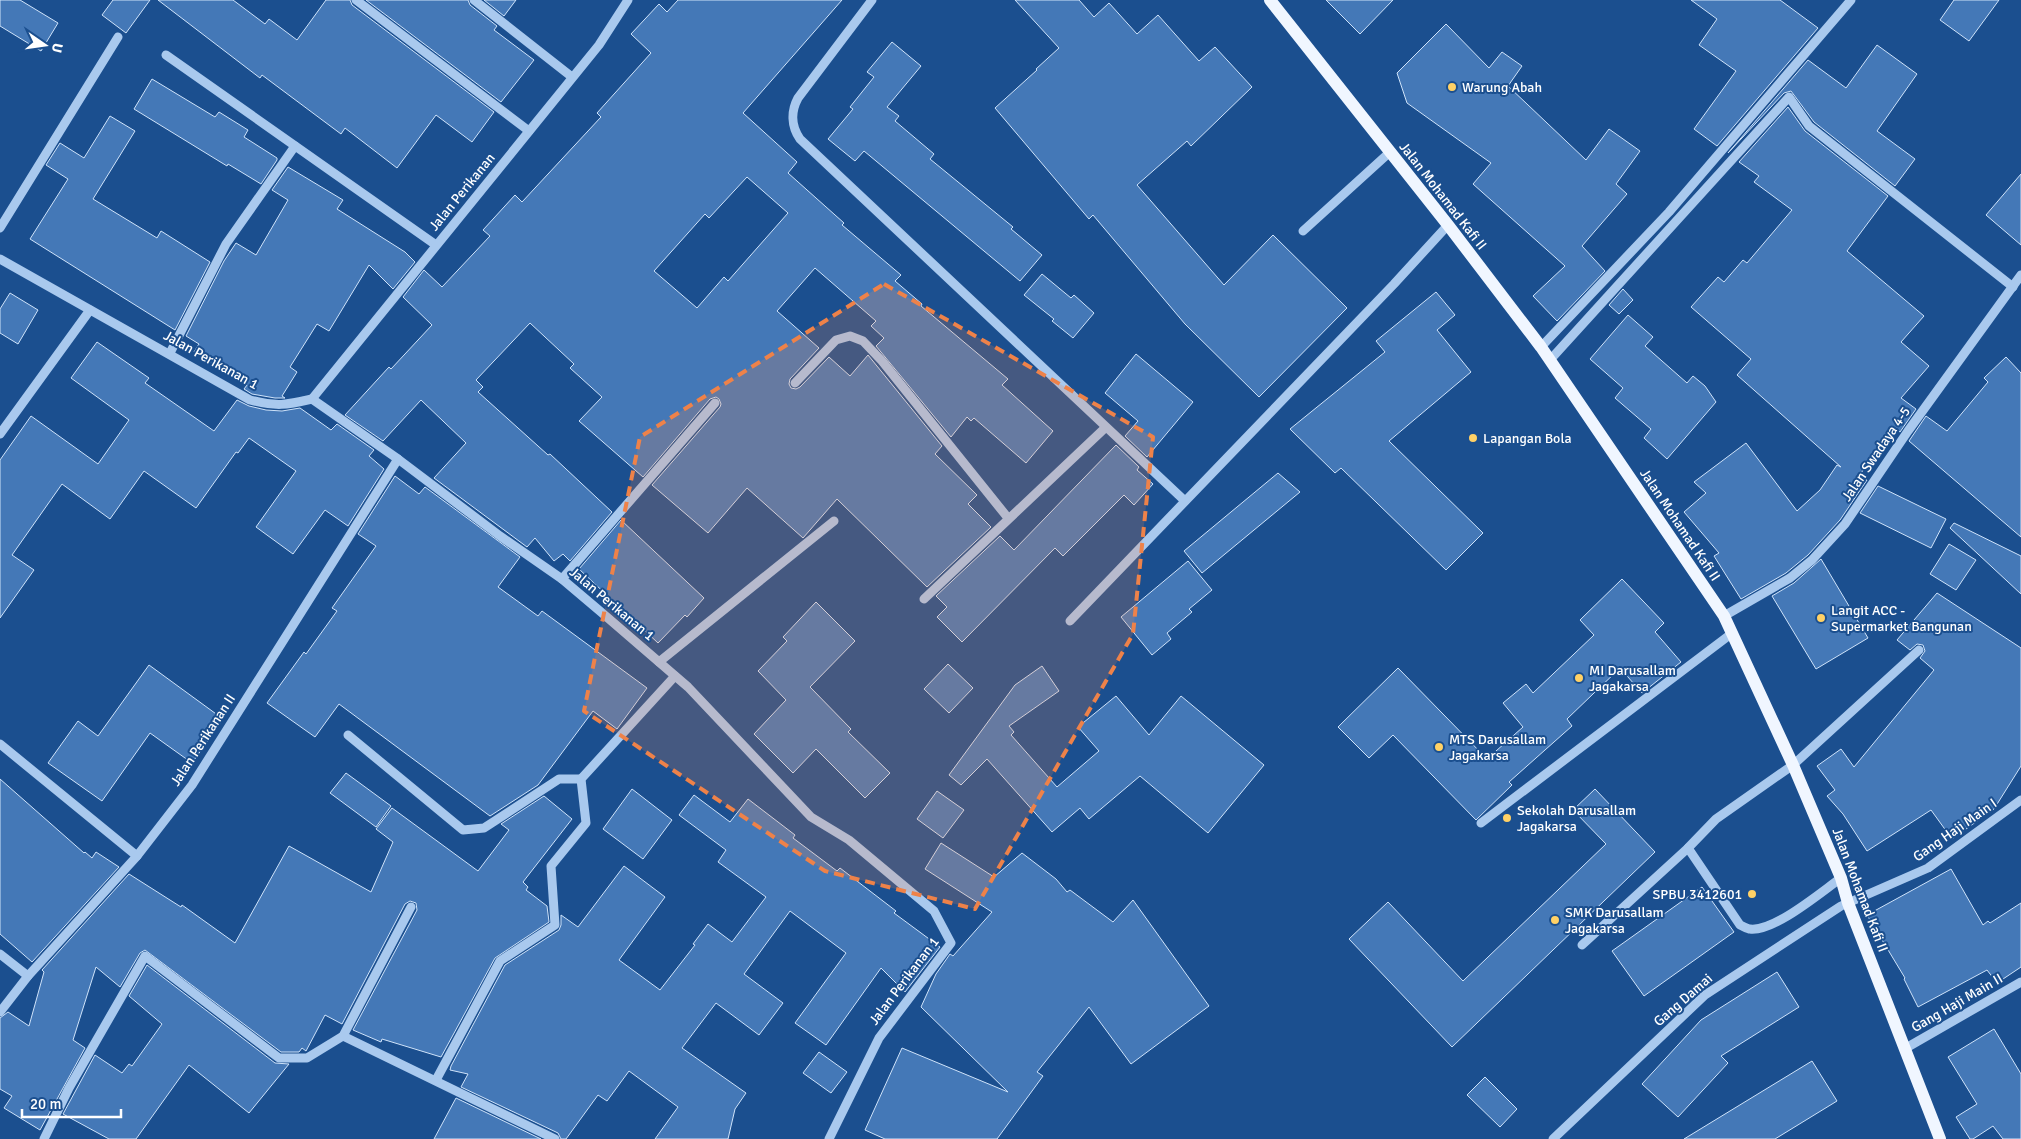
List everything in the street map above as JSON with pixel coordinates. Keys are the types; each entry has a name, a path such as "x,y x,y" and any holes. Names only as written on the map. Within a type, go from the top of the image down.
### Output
{"main road":[{"name":"Jalan Mohamad Kafi II","path":"1270,0 1448,224 1541,347 1724,616 1793,765 1840,878 1844,905 1906,1048 1940,1139"}],"street":[{"path":"356,0 529,131"},
{"path":"474,0 572,77"},
{"name":"Jalan Perikanan","path":"312,399 599,45 628,0"},
{"path":"872,0 798,98 793,109 794,131 800,139 1105,428 1185,501"},
{"path":"1541,347 1652,231 1851,0"},
{"path":"0,228 118,37"},
{"path":"166,55 436,245"},
{"path":"1550,360 1789,97 1809,126 2013,287"},
{"path":"170,353 226,244 295,146"},
{"path":"1303,231 1390,152"},
{"path":"1070,621 1448,224"},
{"name":"Jalan Perikanan 1","path":"0,259 90,310 121,325 250,400 268,405 283,405 312,399 398,459 500,536 562,579 688,687 811,817 849,840 934,911 951,943 879,1038 829,1139"},
{"name":"Jalan Swadaya 4-5","path":"1724,616 1790,578 1812,560 1845,524 1908,431 2021,275"},
{"path":"0,434 90,310"},
{"path":"795,383 836,340 850,336 863,341 882,361 1008,518"},
{"path":"562,579 715,403"},
{"path":"924,599 1105,428"},
{"name":"Jalan Perikanan II","path":"0,1012 28,976 137,856 192,785 398,459"},
{"path":"659,662 834,521"},
{"path":"1481,823 1731,634"},
{"path":"1582,945 1688,848 1716,819 1793,765 1919,650"},
{"path":"348,735 463,830 484,828 560,779 581,779 675,676"},
{"path":"0,744 137,856"},
{"path":"436,1080 500,961 554,925 550,866 586,823 581,779"},
{"name":"Gang Haji Main I","path":"1844,905 1928,868 2021,800"},
{"path":"1688,848 1740,925 1749,930 1761,929 1780,921 1840,878"},
{"name":"Gang Damai","path":"1552,1139 1705,995 1844,905"},
{"path":"44,1139 69,1088 145,956 279,1058 307,1058 343,1036 411,907"},
{"path":"0,954 28,976"},
{"name":"Gang Haji Main II","path":"1906,1048 2021,982"},
{"path":"343,1036 555,1139"}],"highlighted area":[{"path":"884,284 1153,437 1133,634 975,909 825,871 584,711 640,437"}],"building":[{"path":"0,0 20,0 58,23 41,51 0,26"},
{"path":"113,0 150,0 126,33 102,15"},
{"path":"158,0 233,0 265,24 269,19 297,40 326,0 350,0 352,5 494,112 472,142 436,115 397,168 345,128 341,134 262,75 260,78"},
{"path":"366,0 468,0 470,5 497,26 494,30 534,60 501,102"},
{"path":"484,0 516,0 504,16"},
{"path":"678,0 842,0 743,113 797,162 788,173 844,223 842,225 901,275 895,281 922,304 921,306 1008,379 1002,385 1053,431 1026,463 974,418 971,421 967,417 951,437 876,346 884,338 871,326 876,321 815,268 777,311 819,348 790,379 789,384 791,388 796,389 800,387 829,357 850,376 868,355 942,446 935,454 977,495 968,504 991,527 927,587 837,499 803,538 747,488 708,533 652,485 720,407 719,399 716,397 710,399 643,477 579,421 602,397 570,368 574,364 530,323 476,380 483,387 478,392 548,455 550,454 612,512 570,561 563,554 554,561 535,538 527,547 434,478 466,443 421,400 383,441 345,415 389,367 391,369 432,325 403,297 424,270 442,287 490,236 483,230 515,195 522,202 601,117 597,113 651,53 631,34 659,4 667,12","holes":["747,177 788,213 728,281 724,277 697,308 654,271 705,214 709,218"]},
{"path":"1015,0 1079,0 1094,17 1109,3 1137,34 1158,15 1199,61 1215,47 1252,87 1191,146 1187,141 1137,185 1224,285 1273,235 1347,308 1259,397 1185,324 1093,215 1089,219 995,108 1059,48"},
{"path":"1326,0 1393,0 1360,34"},
{"path":"1691,0 1780,0 1818,28 1717,146 1694,129 1736,71 1699,45 1717,19"},
{"path":"1954,0 1999,0 1969,41 1940,20"},
{"path":"1446,24 1489,68 1502,52 1522,66 1508,86 1586,160 1609,129 1640,151 1616,184 1627,194 1582,246 1605,271 1557,321 1533,296 1565,266 1473,184 1491,163 1407,103 1397,73"},
{"path":"892,42 921,66 887,107 899,116 895,121 934,154 930,159 1013,227 1011,229 1042,255 1020,281 864,151 855,161 828,139 853,109 850,107 874,77 867,72"},
{"path":"1877,45 1917,74 1877,131 1915,159 1895,186 1814,122 1791,91 1784,93 1728,153 1808,60 1846,88"},
{"path":"152,79 215,117 219,112 248,130 244,137 277,158 261,184 228,164 227,166 134,109"},
{"path":"1788,107 1805,131 1888,196 1847,251 1924,316 1901,342 1929,366 1901,398 1916,409 1900,432 1893,427 1859,476 1867,480 1840,520 1808,555 1786,573 1741,599 1714,556 1719,553 1684,512 1706,493 1694,482 1746,443 1797,511 1820,490 1837,465 1841,467 1737,375 1751,359 1691,307 1718,277 1724,282 1743,260 1747,263 1792,210 1754,182 1759,176 1739,162"},
{"path":"110,116 135,131 93,199 157,238 161,231 210,262 175,330 30,239 68,179 46,165 60,143 84,158"},
{"path":"288,167 343,200 337,209 405,252 415,262 393,289 369,265 329,331 317,324 290,367 297,372 282,396 285,398 275,398 252,394 244,389 247,385 194,352 199,344 186,336 224,261 236,243 256,255 288,200 272,190"},
{"path":"2021,174 2021,245 1986,215"},
{"path":"1042,274 1071,298 1074,295 1094,313 1073,338 1052,321 1054,319 1024,295"},
{"path":"1623,289 1633,300 1619,314 1609,305"},
{"path":"1436,292 1455,315 1437,330 1471,372 1389,441 1483,533 1446,570 1341,468 1335,473 1290,429 1385,352 1376,341"},
{"path":"10,293 38,310 18,344 0,333 0,309"},
{"path":"1628,315 1653,337 1645,346 1687,383 1693,376 1705,386 1716,402 1667,459 1644,438 1651,429 1615,398 1623,388 1590,359"},
{"path":"97,342 149,378 145,383 214,431 237,400 249,406 266,410 282,411 300,408 331,430 337,424 374,450 369,456 384,469 348,526 325,510 293,554 256,527 296,471 249,438 238,453 236,452 196,508 144,471 110,519 62,484 12,555 34,570 0,618 0,460 31,416 98,464 129,420 71,378"},
{"path":"1136,354 1193,402 1147,457 1125,436 1138,421 1105,393"},
{"path":"2006,357 2021,373 2021,537 1909,441 1926,416 1947,431 1988,382 1984,378"},
{"path":"1116,445 1139,467 1137,470 1153,484 1134,505 1124,495 1063,556 1055,548 962,642 937,617 947,607 936,596 1000,536 1014,550"},
{"path":"1278,473 1300,492 1202,573 1184,551"},
{"path":"395,476 419,494 425,487 520,557 498,587 538,616 542,611 647,688 617,729 593,711 538,785 490,816 339,704 315,737 267,703 337,611 332,608 376,546 358,534"},
{"path":"1878,486 1946,519 1931,548 1860,513"},
{"path":"621,520 704,598 687,617 685,615 658,643 579,569"},
{"path":"1954,523 2021,556 2021,594 1950,528"},
{"path":"1949,544 1976,560 1956,590 1930,574"},
{"name":"Langit ACC - Supermarket Bangunan","path":"1821,559 1868,638 1816,669 1772,596 1794,583"},
{"path":"1188,561 1212,590 1189,609 1192,612 1167,633 1171,639 1152,655 1121,617"},
{"path":"1622,579 1664,623 1655,632 1681,662 1642,693 1620,668 1567,719 1572,726 1509,782 1512,785 1476,820 1393,735 1369,758 1338,727 1398,668 1487,759 1523,727 1503,703 1526,684 1533,693 1594,635 1580,620"},
{"path":"1937,593 2021,648 2021,766 1994,809 1952,839 1931,810 1867,851 1843,814 1827,796 1835,790 1817,766 1841,749 1854,767 1934,670 1920,658 1925,651 1923,645 1917,644 1910,650 1897,640"},
{"path":"816,602 855,641 810,687 851,729 848,732 890,773 865,798 816,749 793,773 754,734 786,700 758,671 787,641 783,637"},
{"path":"948,664 973,688 949,713 924,689"},
{"path":"149,665 223,719 192,763 150,733 102,801 48,763 78,721 98,736"},
{"path":"1042,666 1059,691 1009,726 1014,732 1011,735 1057,787 1099,751 1078,727 1116,696 1149,735 1181,696 1264,765 1208,833 1140,776 1089,819 1080,808 1052,832 987,759 961,785 949,775 1015,685"},
{"path":"346,773 391,806 376,827 330,793"},
{"path":"0,779 84,853 92,858 96,852 119,867 32,962 0,934"},
{"path":"632,789 672,820 643,859 603,829"},
{"name":"SMK Darusallam Jagakarsa","path":"1595,789 1655,852 1452,1047 1349,939 1388,902 1463,981 1606,844 1573,810"},
{"path":"937,791 964,810 943,838 917,819"},
{"path":"694,795 730,822 748,799 795,835 793,838 837,871 840,868 896,911 894,913 940,947 905,992 881,968 826,1045 795,1023 846,953 790,911 744,974 783,1003 759,1035 716,1003 682,1048 746,1093 735,1109 728,1139 655,1139 678,1107 629,1071 607,1101 598,1095 566,1139 561,1139 558,1133 461,1087 468,1074 450,1070 451,1066 505,965 559,930 561,915 578,927 624,866 665,897 619,960 660,990 695,945 693,944 708,924 732,942 766,897 718,862 726,850 679,815"},
{"path":"544,796 572,819 523,882 528,887 526,890 547,906 549,922 495,958 441,1057 382,1039 381,1042 353,1030 417,910 416,903 410,901 405,904 342,1024 325,1015 306,1051 302,1048 299,1052 281,1052 145,950 140,953 120,987 96,967 73,1040 85,1048 40,1130 4,1108 12,1096 0,1089 0,1018 8,1012 29,1026 44,972 42,970 129,874 181,907 182,905 235,943 289,846 371,892 393,842 376,829 392,808 478,871 509,830 501,824"},
{"path":"941,843 994,877 1022,853 1056,879 1067,892 1070,890 1113,922 1133,900 1209,1006 1131,1064 1089,1007 1037,1072 1043,1076 997,1139 885,1139 865,1130 902,1048 1008,1092 921,1007 936,974 950,954 953,956 992,912 925,869"},
{"path":"1951,869 1983,925 1988,921 1990,923 2021,903 2021,967 1997,983 1987,970 1918,1007 1905,978 1867,915"},
{"path":"1702,887 1734,932 1644,996 1612,951"},
{"path":"147,965 275,1063 289,1064 249,1113 189,1065 136,1139 109,1139 63,1114 95,1055 122,1073 129,1064 132,1066 162,1024 129,996"},
{"path":"1777,972 1799,1007 1721,1056 1728,1063 1678,1117 1642,1084 1701,1020"},
{"path":"1994,1029 2021,1074 2021,1139 2003,1139 1993,1126 1970,1139 1956,1117 1977,1104 1948,1057"},
{"path":"819,1052 847,1072 831,1093 803,1073"},
{"path":"1812,1061 1837,1101 1775,1139 1684,1139"},
{"path":"1485,1077 1517,1109 1500,1127 1467,1095"},
{"path":"456,1098 541,1139 434,1139"}],"place":[{"name":"Warung Abah","path":"1452,87"},
{"name":"Lapangan Bola","path":"1473,438"},
{"name":"Langit ACC - Supermarket Bangunan","path":"1821,618"},
{"name":"MI Darusallam Jagakarsa","path":"1579,678"},
{"name":"MTS Darusallam Jagakarsa","path":"1439,747"},
{"name":"Sekolah Darusallam Jagakarsa","path":"1507,818"},
{"name":"SPBU 3412601","path":"1752,894"},
{"name":"SMK Darusallam Jagakarsa","path":"1555,920"}]}
